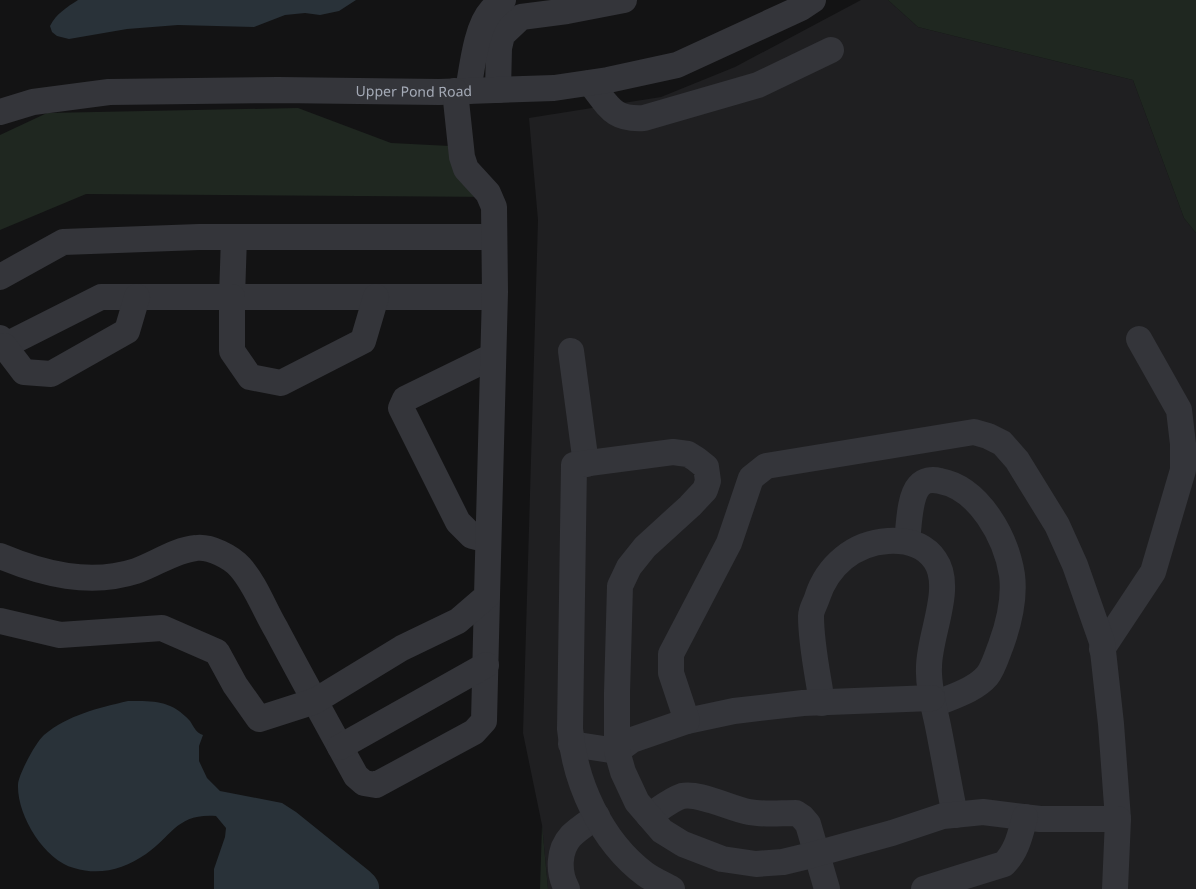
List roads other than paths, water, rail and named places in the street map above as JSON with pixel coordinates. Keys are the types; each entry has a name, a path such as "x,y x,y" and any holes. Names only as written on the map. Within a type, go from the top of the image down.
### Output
{"street":[{"path":"0,556 26,567 48,573 73,578 98,578 136,571 181,551 198,548 218,552 239,566 252,583 356,776 364,783 376,785 474,732 484,721 489,451 493,356 494,207 488,193 466,169 462,157 461,91 480,31 489,12 502,0"},
{"path":"498,90 499,48 502,35 520,17 567,11 624,0"},
{"name":"Upper Pond Road","path":"0,112 33,102 109,92 278,90 461,91 554,88 590,83 677,65 801,8 813,0"},
{"path":"590,83 616,114 629,119 644,118 758,86 831,50"},
{"path":"0,277 63,242 234,237 494,237"},
{"path":"234,237 232,350 250,377 281,383 363,341 376,297"},
{"path":"137,297 127,331 51,374 24,372 2,342 100,297 137,297 232,297 376,297 494,297"},
{"path":"1102,649 1154,572 1183,470 1183,444 1179,410 1139,338"},
{"path":"571,351 586,464"},
{"path":"488,540 472,536 458,522 402,408 405,399 493,356"},
{"path":"687,721 671,673 671,654 729,543 751,478 766,466 974,432 988,436 1002,443 1018,460 1057,525 1075,565 1092,611 1102,649 1111,724 1118,819 1115,889"},
{"path":"672,889 646,874 614,843 597,816 576,768 570,729 574,465 674,452 688,454 706,468 708,481 705,490 645,547 629,567 620,586 616,751 622,772 637,802 662,831 683,844 722,859 756,864 783,862 892,833 943,816 983,812 1040,819 1118,819"},
{"path":"571,744 616,751 632,740 687,721 734,711 822,703 933,702 975,686 987,676 1003,639 1011,613 1012,574 999,536 976,501 962,489 948,482 935,480 926,481 918,487 913,498 907,541"},
{"path":"822,703 811,615 822,583 839,561 854,551 874,542 907,541 921,546 935,560 943,580 928,668 955,815"},
{"path":"0,621 60,635 162,628 217,652 235,685 259,719 315,701 402,648 458,622 487,596"},
{"path":"340,747 486,665"},
{"path":"650,816 671,801 684,796 701,797 731,808 750,812 796,813 808,824 827,889"},
{"path":"564,887 562,857 565,845 572,836 597,816"},
{"path":"924,889 1004,864 1011,857 1018,843 1024,817"}]}
